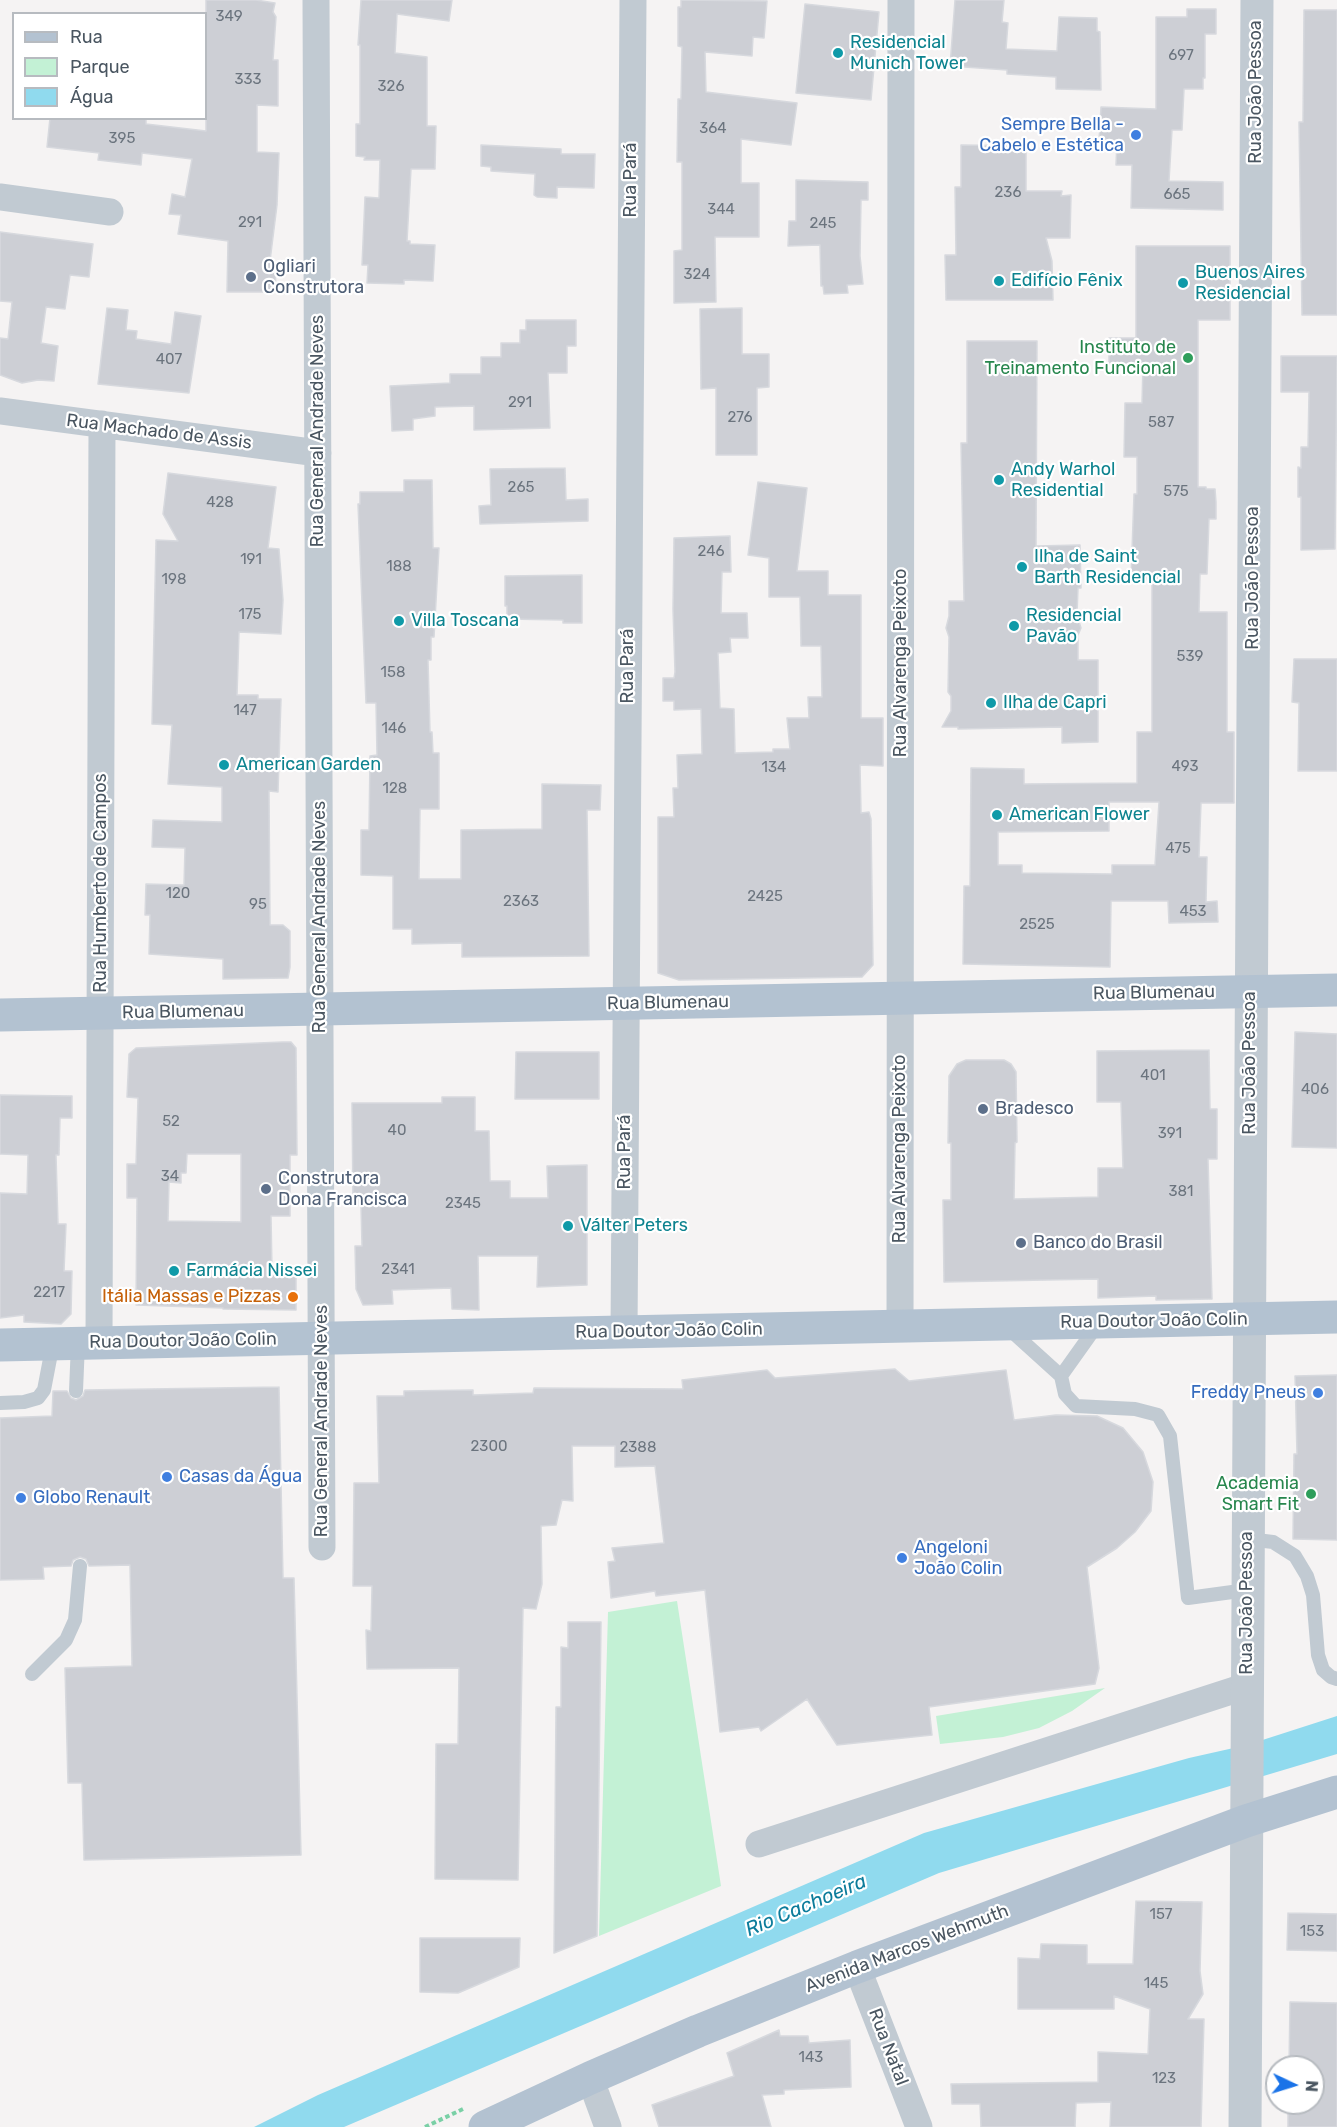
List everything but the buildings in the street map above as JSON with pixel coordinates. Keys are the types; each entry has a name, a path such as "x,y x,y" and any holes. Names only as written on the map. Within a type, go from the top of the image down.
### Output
{"main road":[{"name":"Rua Blumenau","path":"0,1016 1337,990"},
{"name":"Rua Doutor João Colin","path":"0,1345 1337,1317"},
{"name":"Avenida Marcos Wehmuth","path":"485,2127 698,2031 857,1966 1246,1821 1337,1792"}],"street":[{"name":"Rua General Andrade Neves","path":"316,0 322,1547"},
{"name":"Rua Pará","path":"624,1332 633,0"},
{"name":"Rua Alvarenga Peixoto","path":"900,1326 901,0"},
{"name":"Rua João Pessoa","path":"1245,2127 1257,0"},
{"path":"0,197 110,212"},
{"name":"Rua Machado de Assis","path":"0,411 318,453"},
{"name":"Rua Humberto de Campos","path":"77,1343 100,1014 102,424"},
{"path":"759,1844 1247,1686"},
{"name":"Rua Natal","path":"857,1966 919,2127"},
{"path":"590,2078 608,2127"}],"lane":[{"path":"1061,1376 1100,1322"},
{"path":"1004,1324 1061,1376 1065,1394 1076,1406 1135,1409 1158,1415 1170,1436 1188,1598 1247,1590"},
{"path":"76,1390 77,1343"},
{"path":"0,1403 24,1402 38,1398 77,1343"},
{"path":"1248,1539 1273,1542 1295,1556 1307,1576 1313,1595 1318,1655 1323,1670 1337,1679"},
{"path":"32,1674 66,1640 75,1620 80,1566"}],"green space":[{"path":"677,1601 721,1886 599,1936 608,1612"},
{"path":"1105,1688 1072,1711 1039,1728 1003,1737 940,1744 936,1716"}],"water":[{"name":"Rio Cachoeira","path":"1337,1716 1337,1754 939,1873 344,2127 254,2127 318,2095 924,1833 1189,1758 1247,1745"}],"place":[{"name":"Residencial Munich Tower","path":"838,53"},
{"name":"Sempre Bella - Cabelo e Estética","path":"1136,135"},
{"name":"Ogliari Construtora","path":"251,277"},
{"name":"Edifício Fênix","path":"999,281"},
{"name":"Buenos Aires Residencial","path":"1183,283"},
{"name":"Instituto de Treinamento Funcional","path":"1188,358"},
{"name":"Andy Warhol Residential","path":"999,480"},
{"name":"Ilha de Saint Barth Residencial","path":"1022,567"},
{"name":"Villa Toscana","path":"399,621"},
{"name":"Residencial Pavão","path":"1014,626"},
{"name":"Ilha de Capri","path":"991,703"},
{"name":"American Garden","path":"224,765"},
{"name":"American Flower","path":"997,815"},
{"name":"Bradesco","path":"983,1109"},
{"name":"Construtora Dona Francisca","path":"266,1189"},
{"name":"Válter Peters","path":"568,1226"},
{"name":"Banco do Brasil","path":"1021,1243"},
{"name":"Farmácia Nissei","path":"174,1271"},
{"name":"Itália Massas e Pizzas","path":"293,1297"},
{"name":"Freddy Pneus","path":"1318,1393"},
{"name":"Casas da Água","path":"167,1477"},
{"name":"Academia Smart Fit","path":"1311,1494"},
{"name":"Globo Renault","path":"21,1498"},
{"name":"Angeloni João Colin","path":"902,1558"}]}
